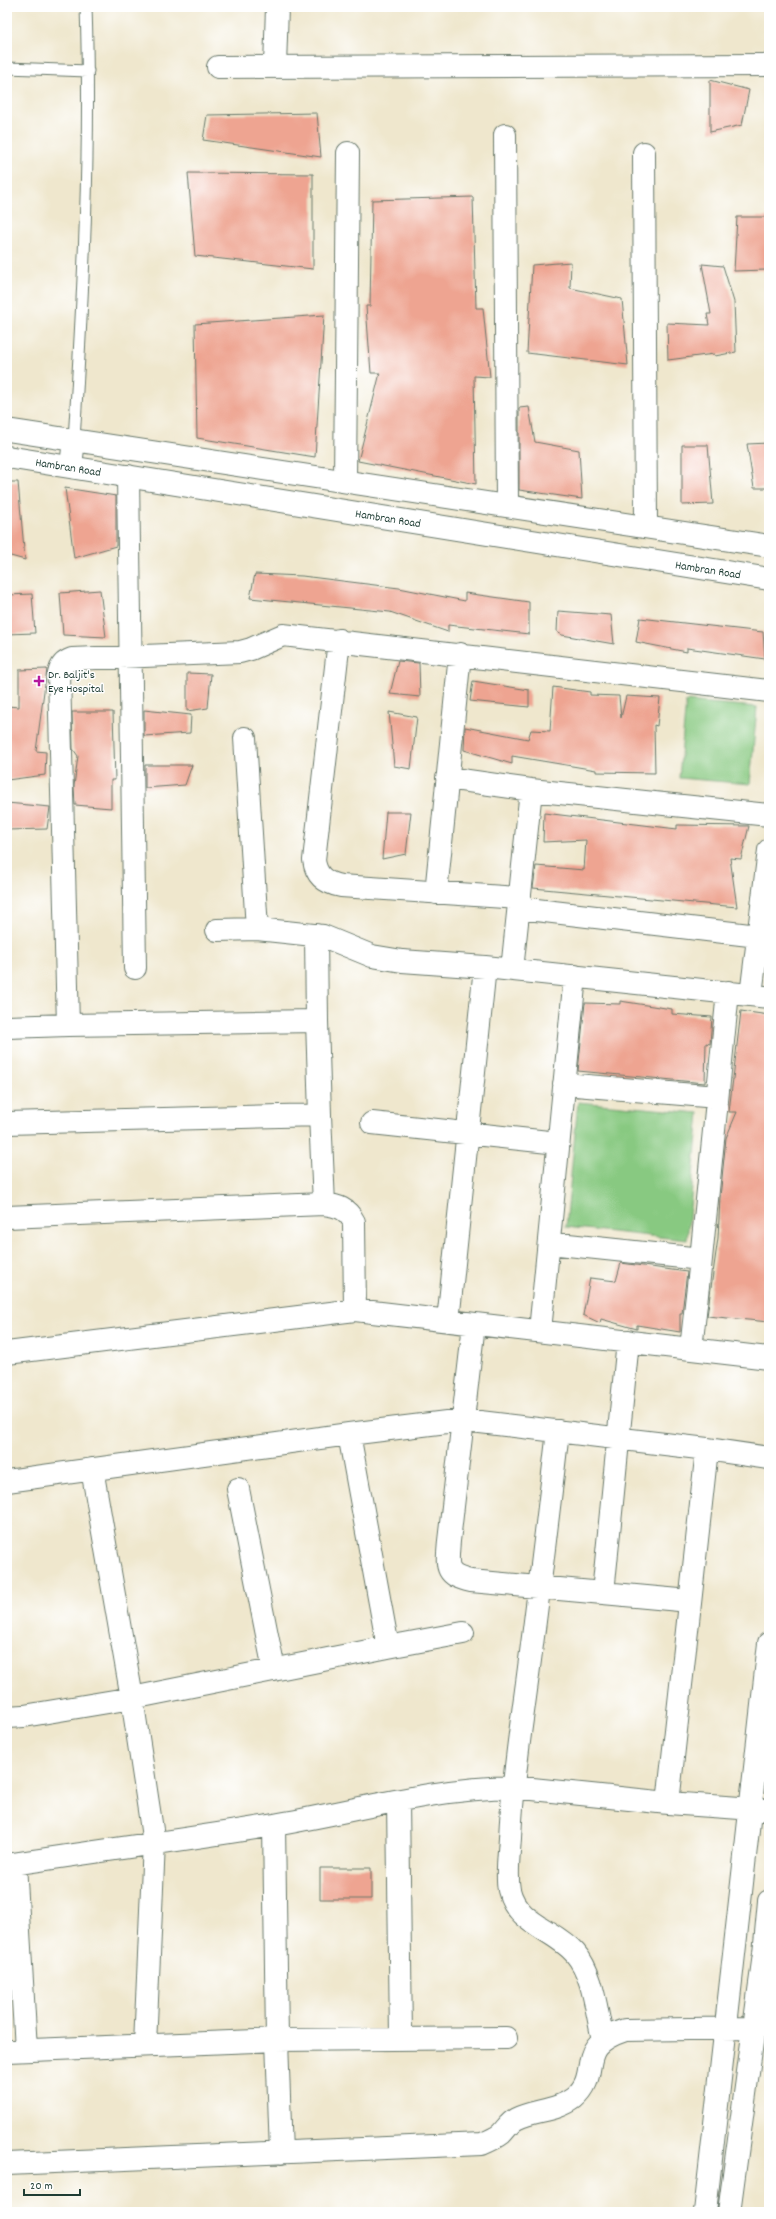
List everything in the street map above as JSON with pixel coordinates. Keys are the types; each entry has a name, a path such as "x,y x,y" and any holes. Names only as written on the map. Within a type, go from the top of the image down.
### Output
{"street":[{"path":"275,66 277,7"},
{"path":"218,67 769,65"},
{"path":"505,135 507,505"},
{"path":"345,481 348,153"},
{"path":"644,153 646,527"},
{"path":"7,430 769,546"},
{"path":"71,466 74,440"},
{"name":"Hambran Road","path":"7,457 71,466 769,579"},
{"path":"128,476 135,968"},
{"path":"68,1025 60,667 64,662 72,659 240,652 283,635 339,640 769,691"},
{"path":"339,640 314,860 315,869 322,879 341,886 436,893 758,936"},
{"path":"436,893 446,778 460,654"},
{"path":"245,738 257,929"},
{"path":"446,778 531,790 769,815"},
{"path":"512,970 531,790"},
{"path":"217,930 257,929 316,935 333,939 383,959 485,967 760,996 758,936 769,850"},
{"path":"316,935 316,1021 324,1204"},
{"path":"448,1321 485,967"},
{"path":"540,1331 575,976"},
{"path":"691,1349 728,992"},
{"path":"7,1027 316,1021"},
{"path":"564,1084 717,1097"},
{"path":"7,1124 320,1115"},
{"path":"372,1123 558,1142"},
{"path":"7,1217 324,1204 344,1209 354,1222 355,1310"},
{"path":"549,1243 701,1259"},
{"path":"7,1353 355,1310 769,1358"},
{"path":"474,1324 449,1541 448,1562 450,1571 456,1578 471,1581 690,1601"},
{"path":"603,1593 628,1341"},
{"path":"7,1481 348,1434 463,1420 618,1438 769,1458"},
{"path":"558,1431 540,1588 513,1787 508,1867 509,1888 513,1903 525,1917 562,1941 575,1953 582,1963 587,1975 603,2039"},
{"path":"348,1434 388,1647"},
{"path":"668,1803 706,1449"},
{"path":"92,1469 132,1698 154,1843 145,2045"},
{"path":"238,1489 274,1670"},
{"path":"7,1717 24,1716 132,1698 463,1633"},
{"path":"705,2212 727,2027 760,1810 769,1643"},
{"path":"506,2038 277,2040 17,2050 11,1865 274,1825 398,1801 493,1787 513,1787 668,1803 760,1810"},
{"path":"398,1801 401,2038"},
{"path":"274,1825 277,2040 281,2153"},
{"path":"729,2212 754,2028 767,1954 769,1901"},
{"path":"7,2164 482,2144 501,2133 516,2119 556,2106 572,2098 585,2084 591,2056 595,2047 603,2039 625,2030 727,2027 754,2028"}],"lane":[{"path":"74,440 83,271 88,71 86,7"},
{"path":"7,68 88,71"}],"green space":[{"path":"686,701 757,707 750,784 679,778"},
{"path":"578,1102 699,1113 687,1240 566,1227"}],"building":[{"path":"710,80 749,90 742,125 710,132"},
{"path":"317,113 321,157 203,140 207,115"},
{"path":"188,173 313,174 313,269 195,256"},
{"path":"473,197 476,308 483,308 490,377 474,376 476,484 358,461 380,373 371,373 366,306 370,306 372,200"},
{"path":"737,217 769,217 766,270 734,271"},
{"path":"571,262 570,288 622,299 628,365 527,353 532,265"},
{"path":"702,264 723,266 734,302 736,352 715,356 714,354 668,360 667,323 709,325 707,314 711,314"},
{"path":"324,315 315,457 197,438 195,324"},
{"path":"529,407 535,442 579,450 582,499 519,490 519,408"},
{"path":"769,443 769,488 754,488 747,444"},
{"path":"682,445 708,445 713,504 682,505"},
{"path":"7,482 18,482 25,560 7,555"},
{"path":"65,488 116,496 116,546 74,558"},
{"path":"255,574 302,576 399,588 465,601 465,593 529,602 529,634 448,625 448,632 390,612 250,598"},
{"path":"100,590 106,637 63,635 60,593"},
{"path":"32,594 35,633 7,634 7,595"},
{"path":"558,611 611,615 614,644 562,635 557,632"},
{"path":"640,618 763,632 765,659 687,648 687,652 636,642"},
{"path":"398,661 419,663 420,697 390,694"},
{"path":"47,669 36,751 46,752 45,775 7,780 7,706 19,707 19,670"},
{"path":"187,673 211,674 208,708 187,711"},
{"path":"473,681 529,690 529,707 470,701"},
{"path":"553,687 590,692 590,695 619,696 621,718 626,696 660,698 657,726 654,725 655,773 596,772 596,770 512,756 512,764 464,750 465,727 528,739 531,730 550,731"},
{"path":"144,710 191,715 190,733 144,736"},
{"path":"72,712 113,712 115,780 111,780 111,808 75,805 74,786 78,756 73,749"},
{"path":"389,712 417,717 411,769 394,766"},
{"path":"145,765 192,765 185,785 145,788"},
{"path":"7,803 50,807 47,829 7,830"},
{"path":"386,812 411,812 406,854 382,859"},
{"path":"544,813 677,829 677,825 749,826 741,859 730,858 737,907 533,888 536,866 584,870 586,840 543,842"},
{"path":"620,1001 672,1009 672,1014 712,1017 710,1044 706,1043 705,1083 578,1071 585,1003 620,1004"},
{"path":"741,1011 769,1015 769,1322 707,1316 718,1238 726,1138 737,1112 729,1112"},
{"path":"621,1263 687,1272 682,1313 680,1313 680,1332 637,1325 637,1329 601,1319 600,1323 583,1315 590,1278 616,1281"},
{"path":"320,1868 371,1868 371,1899 320,1899"}],"place":[{"name":"Dr. Baljit's Eye Hospital","path":"39,681"}]}
